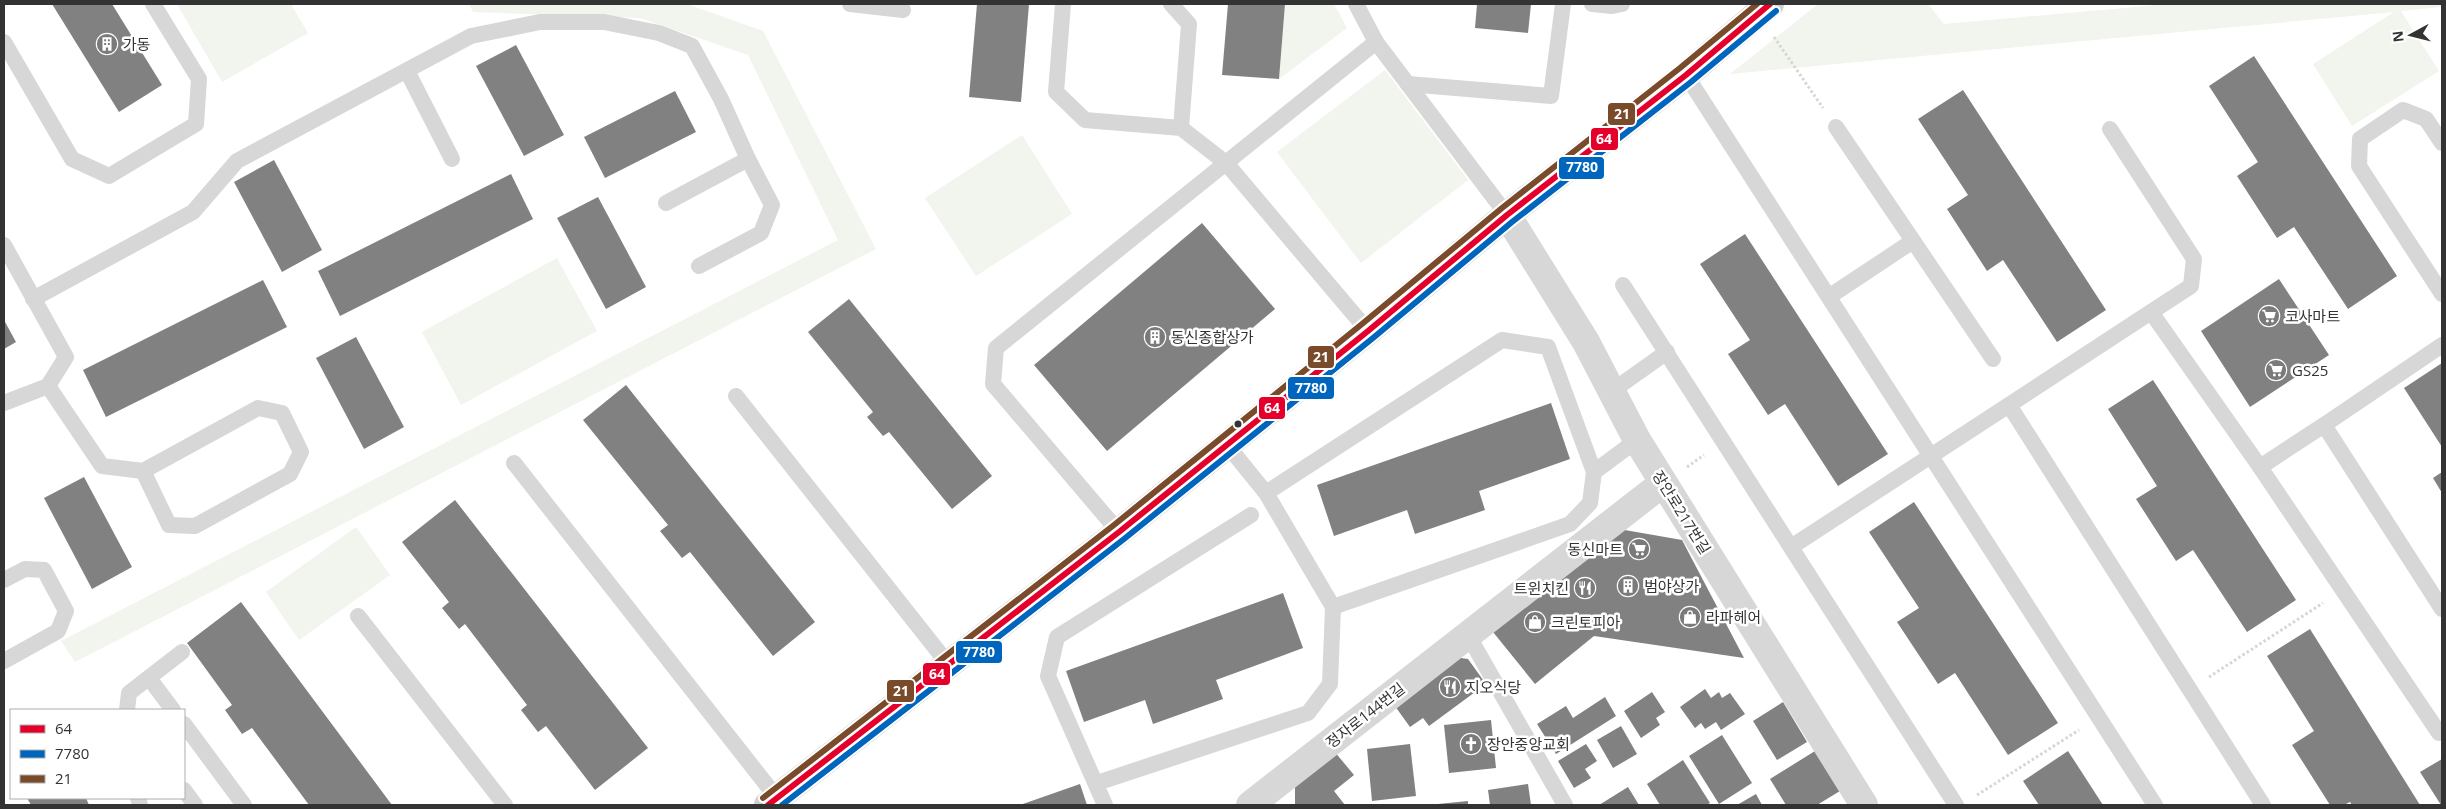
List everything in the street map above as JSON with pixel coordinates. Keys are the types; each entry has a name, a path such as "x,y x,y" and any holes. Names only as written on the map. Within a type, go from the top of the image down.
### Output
{"main road":[{"path":"773,802 1119,532 1368,332 1507,215 1686,75 1765,9"}],"street":[{"name":"장안로217번길","path":"1507,215 1586,342 1637,440 1864,805"},
{"name":"정자로144번길","path":"1261,802 1468,635 1664,483"}],"lane":[{"path":"4,42 72,159 109,176 196,124 198,79 153,4"},
{"path":"850,4 903,10"},
{"path":"1063,4 1056,92 1085,120 1181,128 1226,163 1368,332"},
{"path":"1171,4 1189,24 1181,128"},
{"path":"1356,4 1376,42 1507,215"},
{"path":"1408,84 1552,96 1563,4"},
{"path":"1592,4 1612,6 1622,4"},
{"path":"33,299 193,212 236,161 471,36 540,22 604,22 659,34 692,46 721,99 748,159 772,205 761,233 699,266"},
{"path":"1119,532 993,384 996,348 1376,42"},
{"path":"407,70 452,159"},
{"path":"1686,75 1932,454 2155,805"},
{"path":"2442,143 2426,119 2403,110 2360,139 2358,166 2442,294"},
{"path":"1836,127 1993,359"},
{"path":"1791,547 2191,286 2194,259 2110,129"},
{"path":"666,203 748,159"},
{"path":"1830,296 1913,240"},
{"path":"4,246 66,357 48,386 4,402"},
{"path":"1624,285 1791,547 1963,803"},
{"path":"2152,312 2260,467 2441,734"},
{"path":"1266,493 1502,340 1548,347 1594,472 1590,503 1570,524 1333,607"},
{"path":"2260,467 2442,346"},
{"path":"1612,391 1667,352"},
{"path":"48,386 102,466 142,471 258,408 282,413 301,452 290,474 196,526 170,525 142,471"},
{"path":"736,396 948,665"},
{"path":"2010,405 2263,805"},
{"path":"2324,425 2442,609"},
{"path":"1594,472 1637,440"},
{"path":"1097,783 1308,713 1330,684 1333,607 1266,493 1227,445"},
{"path":"514,463 773,802"},
{"path":"1105,805 1097,783 1048,676 1057,637 1251,515"},
{"path":"4,580 25,569 44,570 66,611 58,632 4,662"},
{"path":"358,616 505,805"},
{"path":"1468,635 1565,805"},
{"path":"127,709 129,693 182,652"},
{"path":"149,678 172,709"},
{"path":"185,725 244,805"},
{"path":"185,791 195,805"}],"path":[{"path":"1765,9 1836,127"},
{"path":"1664,483 1724,442"},
{"path":"2190,690 2343,590"},
{"path":"1963,803 2099,717"}],"shaded area":[{"path":"177,4 291,4 308,33 222,82"},
{"path":"469,4 687,4 763,31 876,249 75,662 61,641 838,240 748,55 640,18 473,12"},
{"path":"1285,4 1334,4 1347,28 1279,79"},
{"path":"1818,4 1928,4 1944,24 2168,4 2442,4 2442,7 2401,11 2439,71 2352,126 2313,64 2394,12 1730,74"},
{"path":"1385,70 1468,180 1361,263 1277,152"},
{"path":"1022,135 1072,214 976,276 925,198"},
{"path":"557,258 597,331 461,405 422,332"},
{"path":"356,527 390,575 299,640 266,592"}],"building":[{"name":"가동","path":"52,4 112,4 162,85 119,112"},
{"path":"977,4 1029,4 1021,102 969,97"},
{"path":"1228,4 1285,4 1279,79 1222,75"},
{"path":"1477,4 1531,4 1528,33 1475,28"},
{"path":"516,45 564,135 524,156 476,66"},
{"path":"2254,56 2397,276 2348,309 2294,227 2277,238 2237,176 2258,162 2209,86"},
{"path":"1963,90 2106,310 2057,342 2003,260 1987,271 1947,209 1968,195 1918,119"},
{"path":"675,91 696,132 605,178 584,137"},
{"path":"274,160 322,250 282,272 234,182"},
{"path":"511,174 533,219 340,316 318,271"},
{"path":"598,197 646,287 606,309 557,218"},
{"name":"동신종합상가","path":"1202,223 1275,309 1107,451 1034,365"},
{"path":"1745,234 1888,454 1838,486 1785,404 1768,415 1728,354 1750,340 1700,264"},
{"path":"2279,279 2329,355 2250,407 2201,331"},
{"path":"263,280 287,327 106,417 83,370"},
{"path":"849,299 992,476 952,509 889,432 883,436 867,417 873,412 808,332"},
{"path":"4,320 16,342 4,349"},
{"path":"356,337 404,427 364,449 316,358"},
{"path":"2442,363 2442,447 2404,388"},
{"path":"2153,380 2296,600 2247,632 2193,550 2176,561 2136,499 2157,486 2108,409"},
{"path":"626,385 815,622 773,656 690,552 682,558 660,531 668,525 583,420"},
{"path":"1551,403 1570,459 1479,491 1485,510 1415,534 1407,510 1334,536 1317,485"},
{"path":"2442,472 2442,493 2433,478"},
{"path":"84,477 132,567 92,589 44,498"},
{"path":"455,500 648,748 595,790 546,726 538,732 521,710 527,705 465,624 459,629 442,608 449,602 402,542"},
{"path":"1914,502 2058,723 2008,755 1955,673 1938,684 1897,622 1919,608 1869,532"},
{"name":"범야상가","path":"1619,529 1682,540 1744,658 1594,636 1535,684 1493,632"},
{"path":"1283,593 1303,648 1216,680 1223,699 1153,724 1145,700 1084,722 1066,671"},
{"path":"241,602 392,805 309,805 252,728 242,734 225,710 232,705 187,643"},
{"path":"2310,629 2420,805 2352,805 2350,802 2344,805 2330,805 2292,745 2314,731 2267,656"},
{"path":"1454,657 1468,659 1486,684 1429,726 1423,718 1410,727 1392,702"},
{"path":"1705,689 1711,698 1719,692 1722,698 1730,693 1745,714 1721,730 1716,722 1705,729 1701,723 1695,728 1680,707"},
{"path":"1652,692 1665,712 1656,718 1660,725 1641,738 1624,711"},
{"path":"1605,697 1616,716 1556,754 1537,724 1566,706 1573,718"},
{"path":"1783,702 1807,742 1777,760 1753,721"},
{"path":"1491,720 1496,768 1449,773 1444,725"},
{"path":"1621,726 1637,754 1613,768 1597,740"},
{"path":"1722,735 1752,783 1719,804 1689,756"},
{"path":"1410,744 1416,796 1372,801 1367,749"},
{"path":"1586,744 1597,761 1585,769 1591,778 1574,788 1558,761"},
{"path":"1334,751 1354,775 1334,791 1345,805 1295,805 1295,783"},
{"path":"1815,751 1840,791 1817,805 1786,805 1770,779"},
{"path":"2068,751 2103,805 2039,805 2023,781"},
{"path":"2442,759 2442,805 2441,805 2420,772"},
{"path":"1683,760 1710,803 1706,805 1660,805 1647,784"},
{"path":"1080,784 1087,805 1020,805"},
{"path":"1528,784 1531,805 1490,805 1488,790"},
{"path":"1628,787 1639,805 1599,805"},
{"path":"1756,794 1762,805 1737,805"},
{"path":"28,799 86,799 89,805 31,805"},
{"path":"1468,801 1468,805 1438,805 1438,804"}],"transit line":[{"name":"21","path":"763,798 1114,525 1502,208 1680,68 1757,4"},
{"name":"64","path":"768,805 1119,532 1368,331 1507,215 1686,75 1770,4"},
{"name":"7780","path":"782,805 1124,539 1373,338 1512,222 1691,82 1776,11"}],"place":[{"name":"가동","path":"107,44"},
{"name":"코사마트","path":"2269,316"},
{"name":"동신종합상가","path":"1155,337"},
{"name":"GS25","path":"2276,370"},
{"name":"동신마트","path":"1639,549"},
{"name":"범야상가","path":"1628,586"},
{"name":"트윈치킨","path":"1585,588"},
{"name":"라파헤어","path":"1690,617"},
{"name":"크린토피아","path":"1535,622"},
{"name":"지오식당","path":"1450,687"},
{"name":"장안중앙교회","path":"1471,744"}]}
